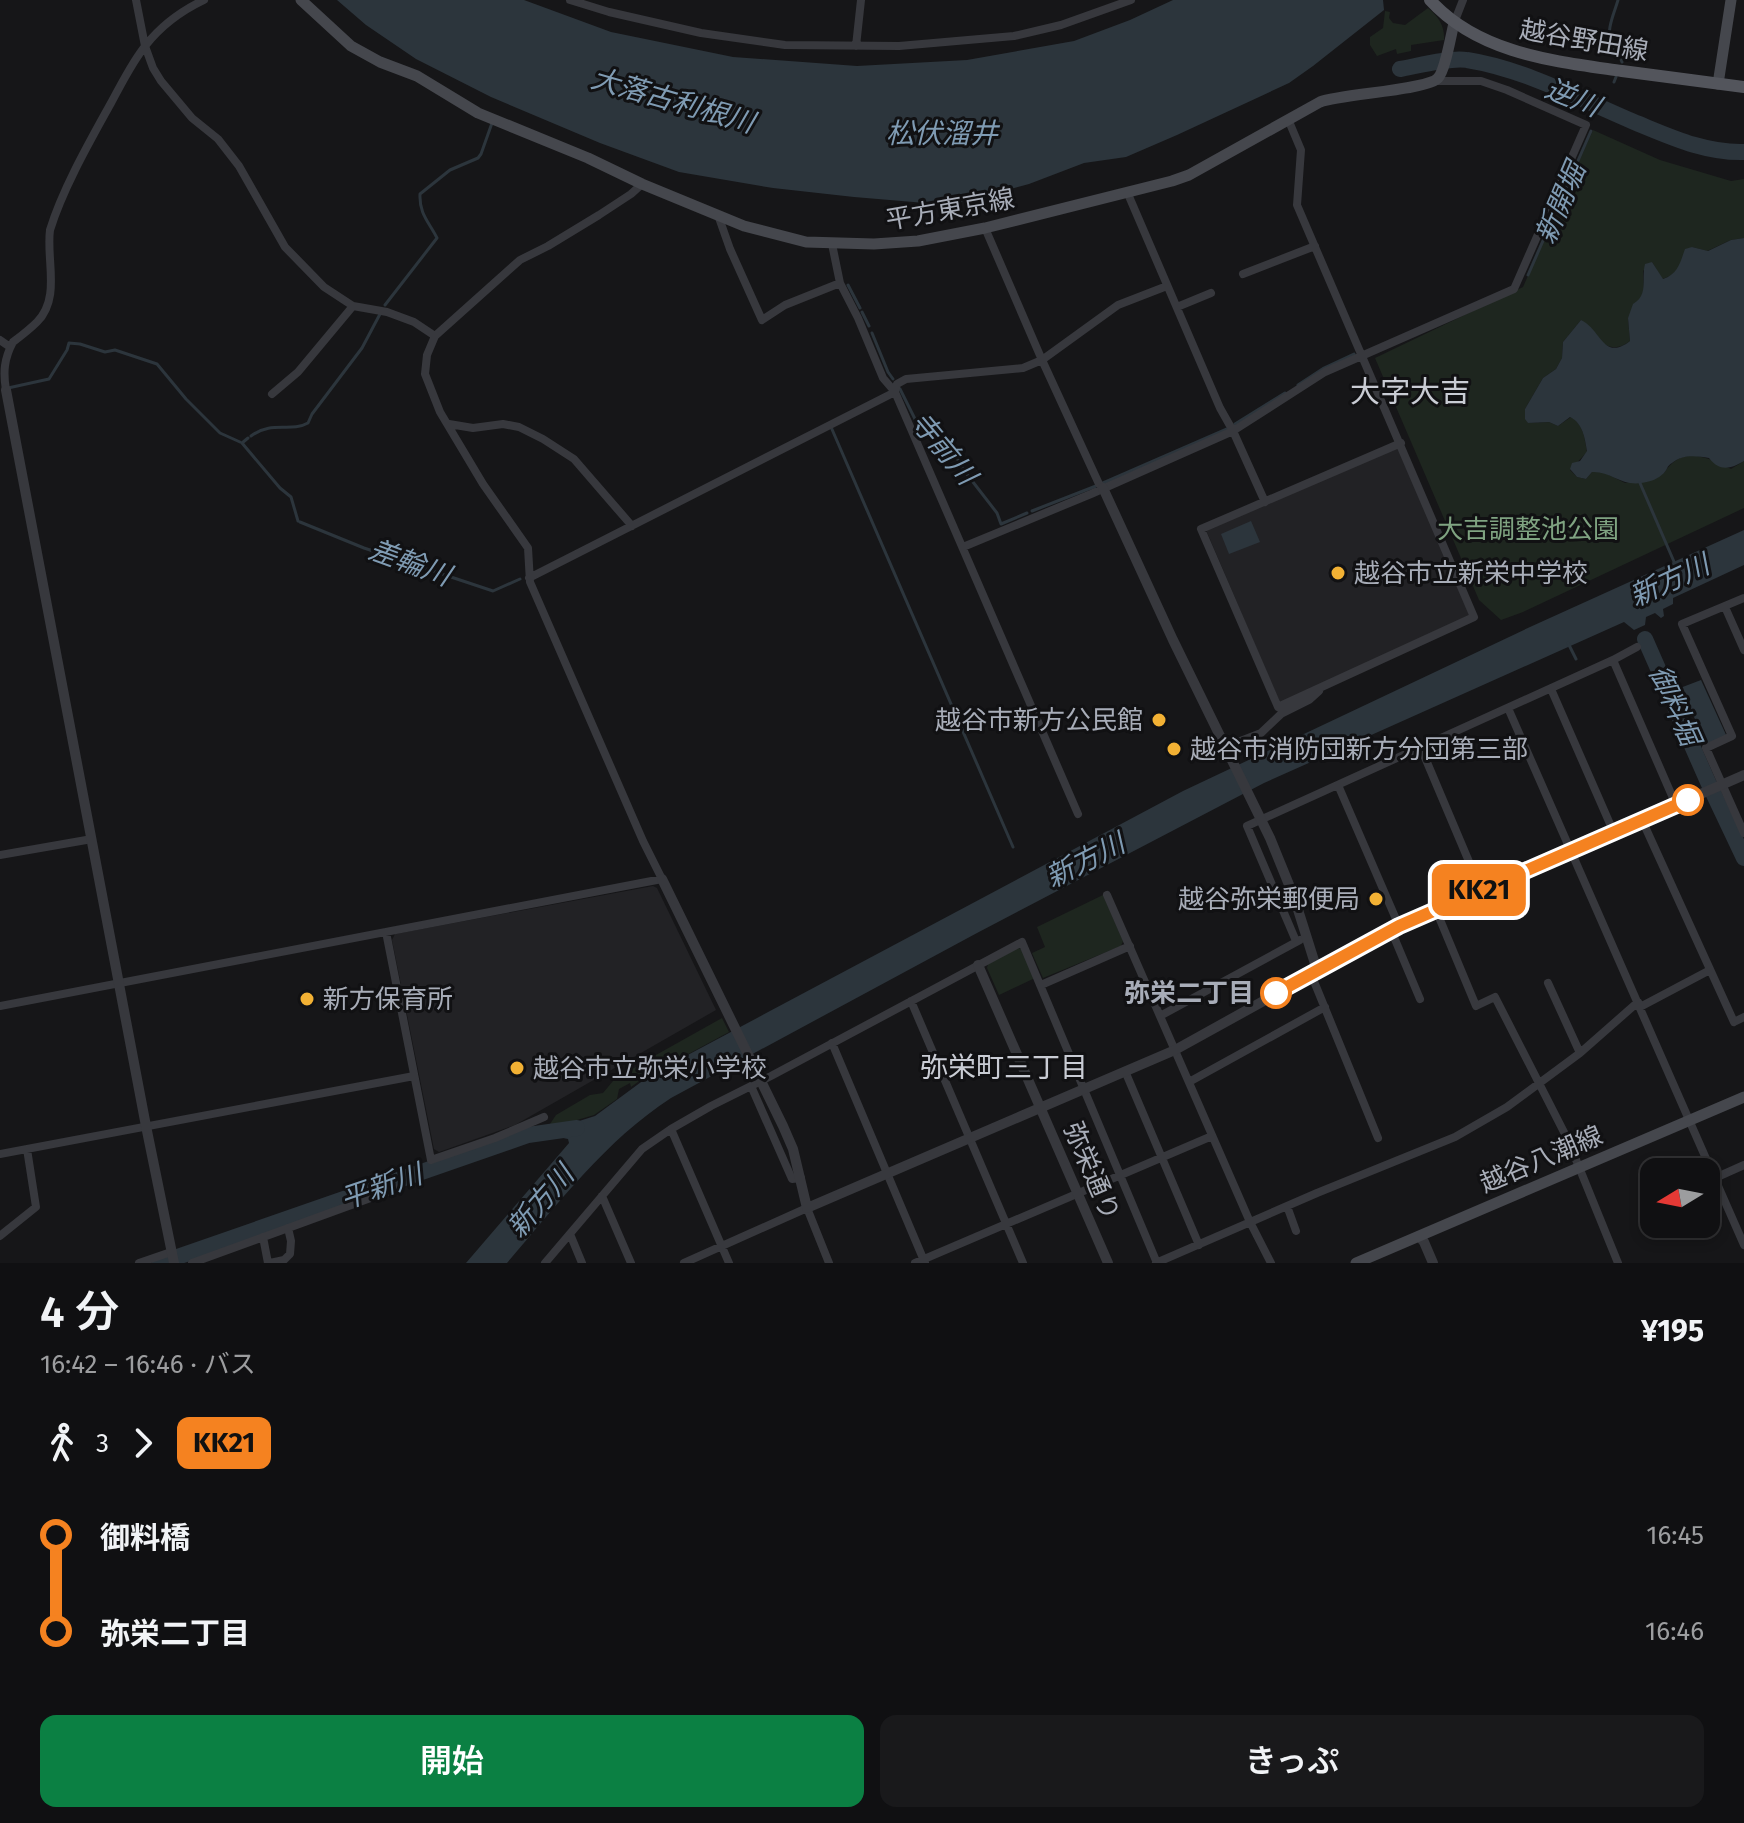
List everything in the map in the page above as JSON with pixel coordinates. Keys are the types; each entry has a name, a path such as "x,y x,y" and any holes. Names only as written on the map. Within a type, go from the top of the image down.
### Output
{"main road":[{"name":"平方東京線","path":"301,0 339,36 365,55 417,76 478,113 744,226 806,242 832,244 897,244 985,228 1128,194 1189,175 1325,100 1436,81"},
{"name":"越谷野田線","path":"1430,0 1454,23 1490,42 1527,55 1744,87"},
{"path":"1718,84 1731,0"},
{"path":"1436,81 1440,77 1454,23"},
{"name":"越谷八潮線","path":"1356,1263 1744,1097"}],"street":[{"path":"136,0 149,59 161,81 192,118 218,139 239,166 285,247 324,287 353,306 387,312 414,322 435,336"},
{"path":"139,1263 173,1257 4,367 13,342 38,321 50,303 49,241 53,221 87,147 126,74 166,23 204,0"},
{"path":"570,0 701,33 785,45 856,46 899,46 1014,36 1061,25 1128,1"},
{"path":"856,46 861,0"},
{"path":"1454,23 1463,0"},
{"path":"963,547 1233,431 1325,372 1514,289 1586,125 1481,81 1436,81"},
{"path":"1288,119 1301,150 1297,205 1401,443 1474,617 1278,707 1201,529 1401,443"},
{"path":"642,184 599,215 520,260 435,336 427,355 425,374 440,412 483,484 528,548 529,578 643,841 757,1069 793,1149 807,1208 829,1263"},
{"path":"1128,194 1220,408 1265,502"},
{"path":"718,215 762,320 785,305 840,283"},
{"path":"985,228 1099,484 1275,848 1294,897 1325,1007 1378,1138"},
{"path":"832,244 840,283 883,378 895,392 1078,814"},
{"path":"1243,274 1315,246"},
{"path":"529,578 895,392 897,384 906,379 1023,368 1042,360 1118,305 1167,286"},
{"path":"1177,307 1211,293"},
{"path":"272,394 298,372 353,306"},
{"path":"0,340 10,347"},
{"path":"449,424 473,428 503,424 519,427 543,439 574,459 632,526"},
{"path":"1744,598 1682,624 1732,736 1706,748 1744,833"},
{"path":"1725,607 1744,650"},
{"path":"1303,937 1247,826 1637,647"},
{"path":"1613,660 1676,805"},
{"path":"1226,750 1261,733 1281,714 1309,700 1323,686"},
{"path":"1551,689 1614,833"},
{"path":"1508,708 1706,1158"},
{"path":"1421,748 1481,890"},
{"name":"弥栄通り","path":"1108,1263 1040,1107 1175,1050 1395,928 1744,775"},
{"path":"1338,785 1420,999"},
{"path":"1642,820 1734,1022 1744,1017"},
{"path":"0,855 92,839"},
{"path":"1508,878 1521,908"},
{"path":"0,1006 662,879"},
{"path":"1107,895 1250,1222 1271,1263"},
{"path":"1436,910 1476,1006 1495,997 1568,1140 1618,1263"},
{"path":"386,932 431,1160 544,1117"},
{"path":"1160,1016 1303,937"},
{"path":"545,1263 642,1149 671,1129 1022,942 1157,1263 1455,1137 1507,1107 1639,1005 1710,970"},
{"path":"1041,985 1130,946"},
{"path":"684,1263 1040,1107 978,965"},
{"path":"1548,983 1580,1053"},
{"path":"911,1001 1023,1263"},
{"path":"1189,1082 1325,1007"},
{"path":"832,1043 921,1262 1212,1136"},
{"path":"1125,1071 1199,1245"},
{"path":"0,1154 414,1076"},
{"path":"751,1086 792,1179 801,1178"},
{"path":"671,1129 729,1263"},
{"path":"0,1236 36,1207 27,1149"},
{"path":"1720,1176 1744,1165"},
{"path":"192,1263 398,1188"},
{"path":"1720,1190 1744,1245"},
{"path":"602,1196 631,1263"},
{"path":"1287,1206 1296,1231"},
{"path":"263,1237 269,1263 284,1260 290,1254 288,1228"},
{"path":"570,1234 582,1263"},
{"path":"1419,1236 1433,1263"}],"shaded area":[{"name":"越谷市立新栄中学校","path":"1398,447 1470,615 1280,703 1206,530"},
{"name":"越谷市立弥栄小学校","path":"653,886 657,888 716,1010 515,1125 439,1152 434,1149 392,940 395,934"}],"green space":[{"path":"1428,8 1440,22 1444,40 1411,45 1411,51 1397,54 1396,49 1377,56 1370,45 1370,37 1383,28 1385,11 1390,12 1389,18 1393,23 1405,25"},
{"name":"大吉調整池公園","path":"1593,130 1660,160 1731,181 1744,179 1744,238 1731,240 1707,251 1692,247 1676,271 1662,279 1652,262 1643,271 1644,293 1628,318 1630,341 1622,346 1602,343 1581,320 1563,342 1562,358 1556,369 1543,378 1525,409 1528,423 1549,422 1558,426 1571,417 1575,420 1583,432 1587,452 1570,470 1577,477 1586,479 1592,472 1601,471 1625,483 1664,473 1671,464 1687,456 1704,458 1731,469 1744,461 1744,508 1501,620 1479,600 1375,358 1523,287"},
{"path":"1103,895 1123,941 1121,946 1043,978 1032,953 1045,947 1037,927"},
{"path":"1018,948 1022,949 1035,978 999,995 988,964"},
{"path":"722,1018 729,1032 657,1071 652,1070 641,1076 642,1079 631,1087 630,1083 619,1089 617,1099 594,1115 550,1128 556,1115 590,1095 603,1093 613,1081"}],"water":[{"name":"松伏溜井","path":"337,0 524,0 611,32 733,57 857,66 967,60 1074,41 1173,0 1383,0 1384,10 1289,83 1177,135 1126,157 1084,163 1029,184 949,205 773,188 679,172 491,97 416,59 366,25"},
{"path":"1744,238 1744,461 1725,468 1717,466 1709,458 1685,457 1670,464 1659,477 1641,483 1627,482 1598,472 1592,472 1586,479 1577,477 1570,469 1572,463 1580,461 1587,451 1578,423 1570,417 1558,426 1549,422 1528,423 1525,419 1525,409 1543,378 1556,369 1562,358 1563,342 1581,320 1608,346 1614,348 1630,341 1628,318 1633,304 1643,291 1645,264 1652,262 1663,279 1675,271 1685,249 1692,247 1708,251 1731,240"},
{"path":"1251,521 1260,542 1229,554 1221,534"},
{"name":"新方川","path":"1744,530 1744,565 1673,598 1673,604 1663,609 1664,616 1661,618 1655,613 1646,617 1645,625 1634,630 1624,622 1264,783 671,1098 604,1154 507,1263 466,1263 569,1143 568,1139 558,1137 557,1128 595,1116 652,1074 1183,791"},
{"path":"1701,680 1727,737 1708,746 1680,688"}],"waterway":[{"name":"新開堀","path":"1618,0 1609,34 1622,62"},
{"name":"逆川","path":"1400,69 1452,60 1489,64 1554,87 1677,139 1716,150 1744,152"},
{"name":"新開堀","path":"1614,82 1616,77"},
{"name":"差輪川","path":"385,305 437,238 423,212 420,194 450,170 478,158 492,123"},
{"name":"新開堀","path":"1528,275 1591,131"},
{"name":"寺前川","path":"848,285 860,308"},
{"name":"寺前川","path":"862,312 869,326"},
{"name":"差輪川","path":"251,436 274,427 295,427 308,423 362,348 380,314"},
{"name":"寺前川","path":"872,333 893,379"},
{"path":"8,388 49,379 69,343 105,352 115,350 157,364 220,433 240,442"},
{"name":"寺前川","path":"1298,385 1354,354"},
{"name":"寺前川","path":"900,389 917,423 931,429 943,450 955,455 997,513 1001,524 1027,513"},
{"name":"寺前川","path":"1235,424 1285,393"},
{"path":"831,427 1013,847"},
{"name":"寺前川","path":"1103,483 1227,429"},
{"name":"差輪川","path":"248,438 242,443 291,497 298,521"},
{"name":"新方川","path":"1640,483 1675,564"},
{"name":"寺前川","path":"1032,511 1096,486"},
{"name":"差輪川","path":"300,522 364,548 493,591 520,579"},
{"name":"御料堀","path":"1645,639 1744,858"},
{"path":"1568,643 1576,659"},
{"name":"平新川","path":"160,1263 528,1135 577,1128"}],"bus line":[{"name":"KK21","path":"1276,993 1399,926 1688,800"}],"place":[{"name":"越谷市立新栄中学校","path":"1338,573"},
{"name":"越谷市新方公民館","path":"1159,720"},
{"name":"越谷市消防団新方分団第三部","path":"1174,749"},
{"name":"越谷弥栄郵便局","path":"1376,899"},
{"name":"弥栄二丁目","path":"1276,993"},
{"name":"新方保育所","path":"307,999"},
{"name":"越谷市立弥栄小学校","path":"517,1068"}],"district":[{"name":"大字大吉","path":"1410,392"},
{"name":"弥栄町三丁目","path":"1004,1067"}],"water label":[{"name":"大落古利根川","path":"673,100"}]}
